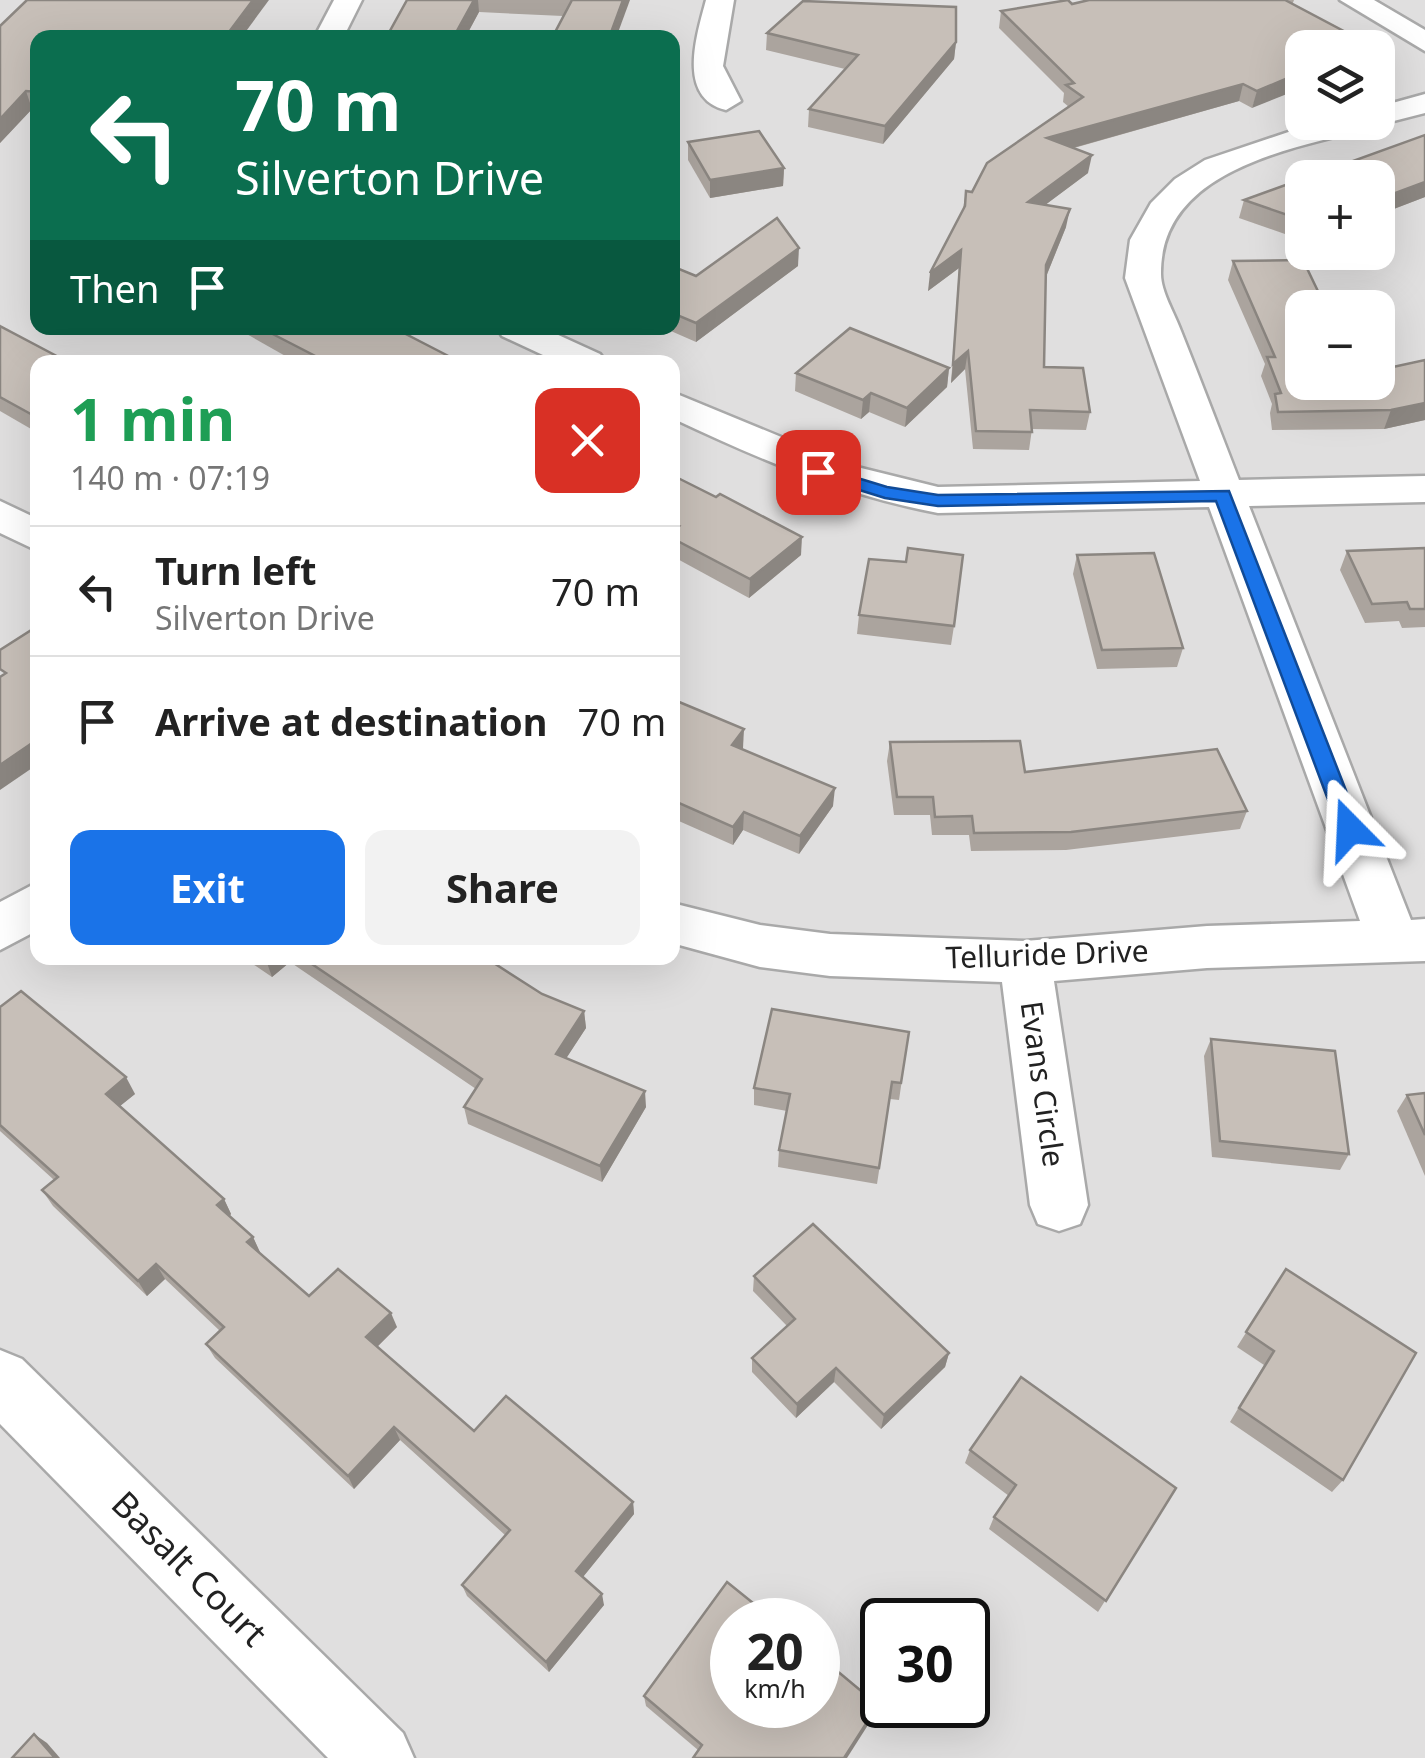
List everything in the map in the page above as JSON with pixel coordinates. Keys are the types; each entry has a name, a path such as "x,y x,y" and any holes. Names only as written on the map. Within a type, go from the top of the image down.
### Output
{"street":[{"path":"332,30 348,0"},
{"path":"720,0 705,66 707,80 726,101"},
{"path":"1354,0 1425,42"},
{"path":"1395,111 1425,103"},
{"path":"1299,140 1222,164 1170,200 1145,240 1142,278 1222,495 1409,940"},
{"path":"530,335 572,355"},
{"path":"680,407 818,472 885,492 981,502 1425,489"},
{"path":"0,514 30,533"},
{"path":"0,930 30,908"},
{"name":"Telluride Drive","path":"680,925 760,946 830,955 1026,962 1207,948 1409,940"},
{"name":"Evans Circle","path":"1026,962 1059,1206"},
{"name":"Basalt Court","path":"0,1380 378,1758"}],"shaded area":[{"path":"0,0 1425,0 1425,1758 0,1758"}],"building":[{"path":"27,0 253,0 230,30 30,30 30,91 0,119 0,26"},
{"path":"407,0 474,0 457,30 390,30"},
{"path":"572,0 623,0 612,30 556,30"},
{"path":"1068,0 1072,4 1089,0 1285,0 1342,30 1285,30 1285,79 1257,91 1243,84 1047,138 1092,155 1028,202 1070,209 1046,265 1044,367 1083,368 1090,412 1030,410 1032,432 976,431 968,351 953,364 961,250 930,273 965,206 966,191 972,192 987,163 1083,97 1066,85 1074,83 1001,11"},
{"path":"803,1 956,7 956,42 885,126 809,109 858,55 767,33"},
{"path":"759,131 784,168 710,180 688,142"},
{"path":"1425,135 1425,182 1395,193 1395,160 1356,160"},
{"path":"1285,185 1285,214 1244,200"},
{"path":"777,218 799,248 696,323 680,316 680,269 696,276"},
{"path":"1285,260 1285,270 1308,270 1317,290 1285,290 1285,400 1395,400 1395,367 1425,360 1425,403 1391,410 1278,412 1275,394 1281,393 1267,357 1275,357 1233,261"},
{"path":"0,326 55,355 30,355 30,414 0,397"},
{"path":"850,328 949,368 907,408 871,393 863,400 796,373"},
{"path":"275,335 408,335 446,355 313,355"},
{"path":"680,479 716,497 720,494 802,537 750,579 680,542"},
{"path":"908,548 963,555 954,626 859,615 869,559 906,562"},
{"path":"1425,548 1425,609 1410,609 1407,602 1372,604 1347,551"},
{"path":"1154,553 1183,648 1102,650 1077,555"},
{"path":"30,631 30,744 0,765 0,677 6,673 0,669 0,650"},
{"path":"680,702 744,729 732,745 835,788 800,836 744,812 733,827 680,804"},
{"path":"1020,741 1025,772 1217,749 1247,811 1071,832 974,833 972,816 935,817 933,797 897,797 890,742"},
{"path":"313,965 497,965 542,994 584,1011 556,1054 645,1091 600,1166 464,1107 482,1079"},
{"path":"21,991 126,1077 106,1094 224,1199 217,1205 253,1237 247,1242 309,1296 338,1269 391,1313 366,1337 474,1431 506,1396 633,1502 576,1571 602,1594 546,1662 462,1585 510,1530 394,1427 348,1476 206,1344 224,1327 156,1264 138,1281 42,1190 58,1177 0,1125 0,1007"},
{"path":"772,1009 909,1032 901,1083 892,1082 879,1168 779,1150 790,1094 754,1088"},
{"path":"1211,1039 1335,1051 1349,1154 1220,1141"},
{"path":"1425,1093 1425,1135 1407,1095"},
{"path":"813,1224 949,1353 884,1415 836,1368 797,1404 752,1358 795,1319 754,1276"},
{"path":"1286,1269 1416,1353 1343,1480 1239,1408 1274,1351 1246,1332"},
{"path":"1021,1377 1176,1488 1106,1601 994,1517 1016,1485 970,1450"},
{"path":"727,1582 747,1598 715,1598"},
{"path":"710,1605 710,1728 840,1728 840,1673 860,1690 860,1728 863,1728 844,1758 693,1758 702,1745 644,1696"},
{"path":"34,1734 55,1758 12,1758"}],"route":[{"path":"818,472 885,492 938,500 1222,495 1350,829"}]}
